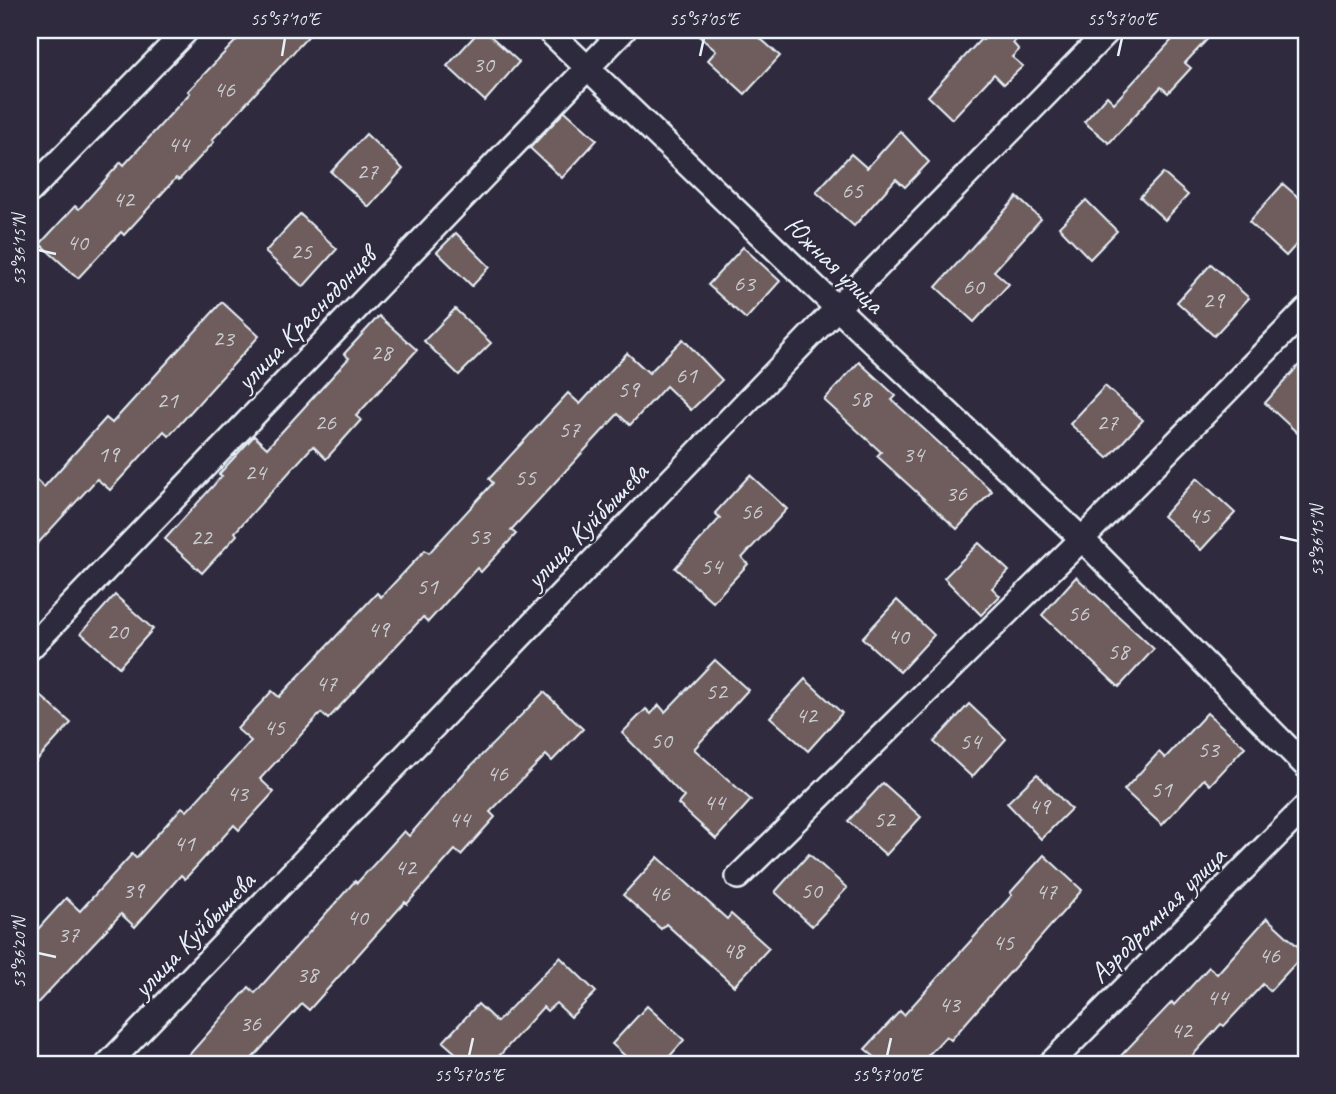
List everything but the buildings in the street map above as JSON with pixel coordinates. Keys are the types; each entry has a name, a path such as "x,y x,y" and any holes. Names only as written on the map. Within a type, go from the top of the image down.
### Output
{"street":[{"path":"30,191 187,30"},
{"name":"Южная улица","path":"548,30 1082,539 1306,766"},
{"name":"улица Краснодонцев","path":"30,648 624,30"},
{"name":"улица Куйбышева","path":"108,1064 1109,30"},
{"path":"738,877 1082,539 1306,310"},
{"name":"Аэродромная улица","path":"1050,1064 1306,806"}]}
